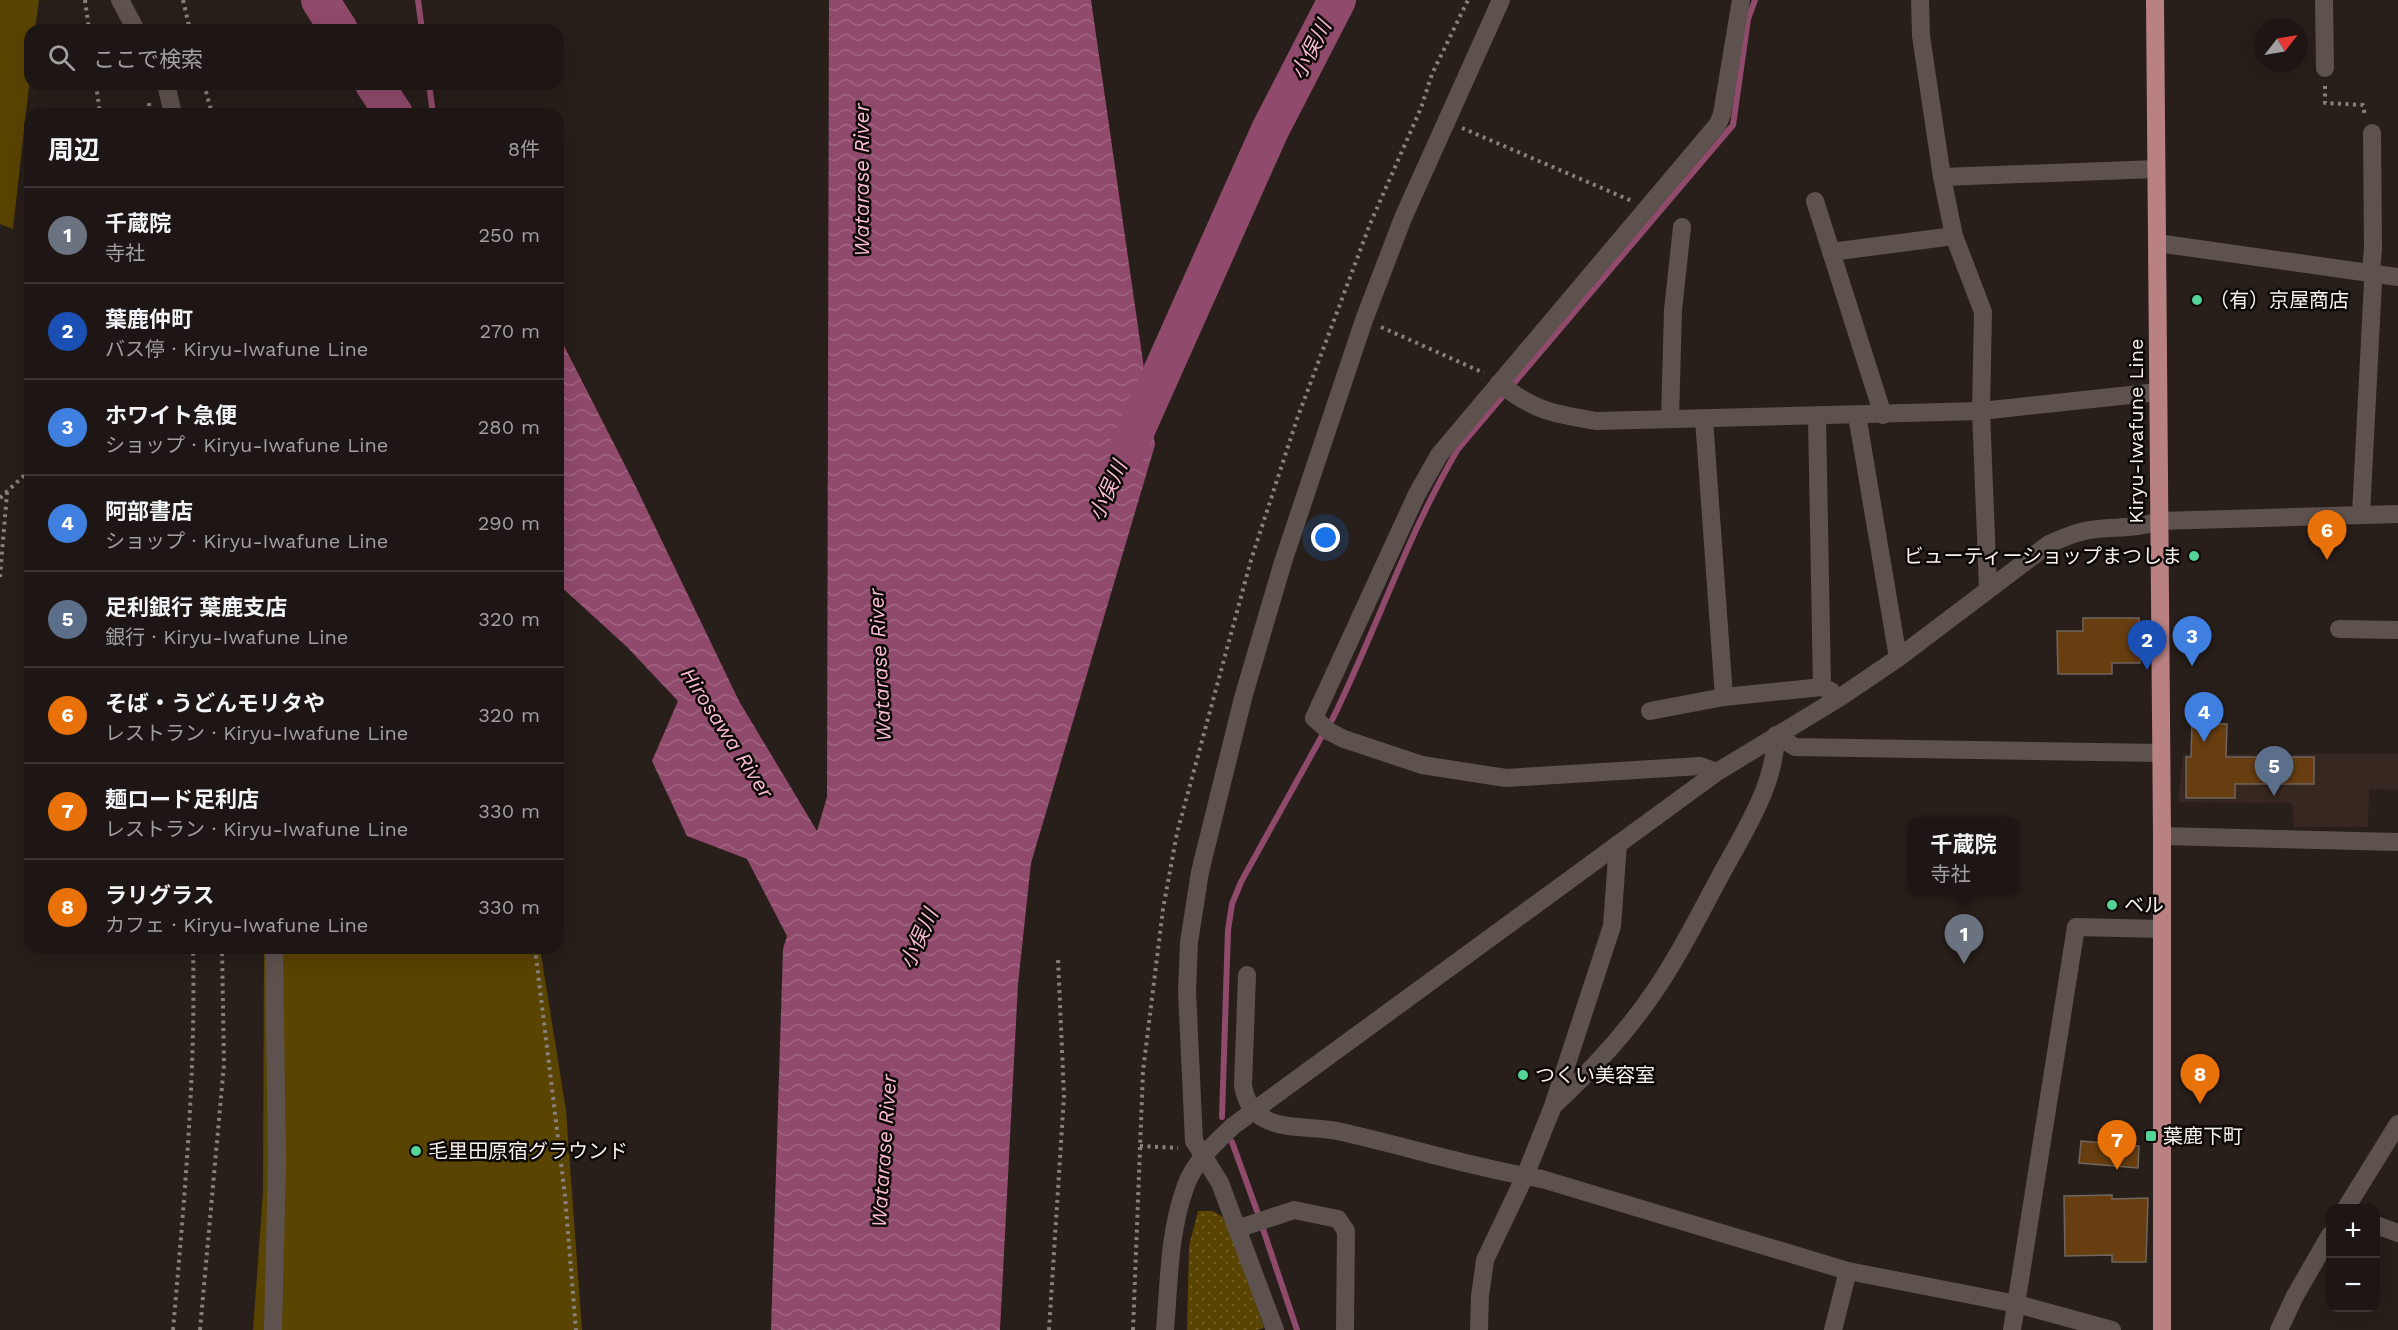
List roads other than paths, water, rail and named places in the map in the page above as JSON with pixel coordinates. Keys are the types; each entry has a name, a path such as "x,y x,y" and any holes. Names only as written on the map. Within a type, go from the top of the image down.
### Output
{"main road":[{"name":"Kiryu-Iwafune Line","path":"2155,0 2162,836 2162,1330"}],"street":[{"path":"120,0 133,24"},
{"path":"1275,1330 1220,1183 1194,1141 1187,991 1189,942 1213,814 1283,562 1364,320 1403,218 1501,0"},
{"path":"1716,772 1700,766 1506,778 1422,765 1344,739 1330,732 1314,718 1417,494 1439,455 1506,389 1718,124 1722,114 1741,0"},
{"path":"1920,0 1921,36 1942,177 1954,236 1983,312 1981,411 1988,588"},
{"path":"2324,0 2325,68"},
{"path":"167,90 172,108"},
{"path":"2361,514 2373,282 2371,273 2373,248 2372,133"},
{"path":"1942,177 2156,169"},
{"path":"1815,201 1883,415"},
{"path":"1670,419 1674,310 1682,227"},
{"path":"1831,252 1954,236"},
{"path":"2157,243 2398,277"},
{"path":"1506,389 1546,413 1597,421 1981,411 2158,392"},
{"path":"1857,415 1898,658"},
{"path":"1817,417 1822,687"},
{"path":"1704,419 1724,697"},
{"path":"1165,1330 1174,1230 1185,1186 1202,1157 1233,1126 1716,772 1842,696 1898,658 2049,544 2073,534 2097,529 2141,527 2159,521 2398,514"},
{"path":"2339,629 2398,630"},
{"path":"1650,711 1724,697 1822,687 1842,696"},
{"path":"1776,735 1795,747 2161,753"},
{"path":"1553,1106 1587,1076 1656,990 1752,818 1769,779 1776,754 1776,735"},
{"path":"2162,836 2398,843"},
{"path":"1479,1330 1480,1296 1485,1260 1525,1176 1553,1106 1612,926 1618,844"},
{"path":"2012,1330 2076,927 2162,929"},
{"path":"273,1330 277,1162 274,954"},
{"path":"1247,975 1243,1086 1245,1098 1253,1110 1268,1121 1297,1127 1332,1130 1397,1144 1525,1176 1848,1271 2017,1304 2112,1330"},
{"path":"2349,1204 2398,1124"},
{"path":"1237,1228 1294,1210 1338,1219 1346,1231 1345,1330"},
{"path":"2380,1226 2398,1233"},
{"path":"2279,1330 2295,1296 2326,1243"},
{"path":"1833,1330 1848,1271"}],"water":[{"name":"Watarase River","path":"829,0 1091,0 1155,445 1031,863 1018,984 1000,1330 771,1330 783,949 787,936 747,859 687,836 652,761 678,701 626,646 564,589 564,346 635,485 739,701 817,831 827,797"}],"waterway":[{"name":"Hirosawa River","path":"320,0 335,24"},
{"path":"418,0 421,24"},
{"name":"小俣川","path":"1128,448 1270,130 1337,0"},
{"path":"1332,720 1407,549 1458,449 1733,125 1748,19 1755,0"},
{"name":"Hirosawa River","path":"378,90 390,108"},
{"path":"430,90 432,108"},
{"path":"1222,1117 1228,930 1232,904 1241,882 1323,734"},
{"path":"1232,1142 1257,1211"},
{"path":"1263,1229 1297,1330"}],"place":[{"name":"（有）京屋商店","path":"2197,300"},
{"name":"ビューティーショップまつしま","path":"2194,556"},
{"name":"そば・うどんモリタや","path":"2327,560"},
{"name":"ホワイト急便","path":"2192,666"},
{"name":"葉鹿仲町","path":"2147,670"},
{"name":"阿部書店","path":"2204,742"},
{"name":"足利銀行 葉鹿支店","path":"2274,796"},
{"name":"ベル","path":"2112,905"},
{"name":"千蔵院","path":"1964,964"},
{"name":"つくい美容室","path":"1523,1075"},
{"name":"ラリグラス","path":"2200,1104"},
{"name":"葉鹿下町","path":"2151,1136"},
{"name":"毛里田原宿グラウンド","path":"416,1151"},
{"name":"麺ロード足利店","path":"2117,1170"}]}
